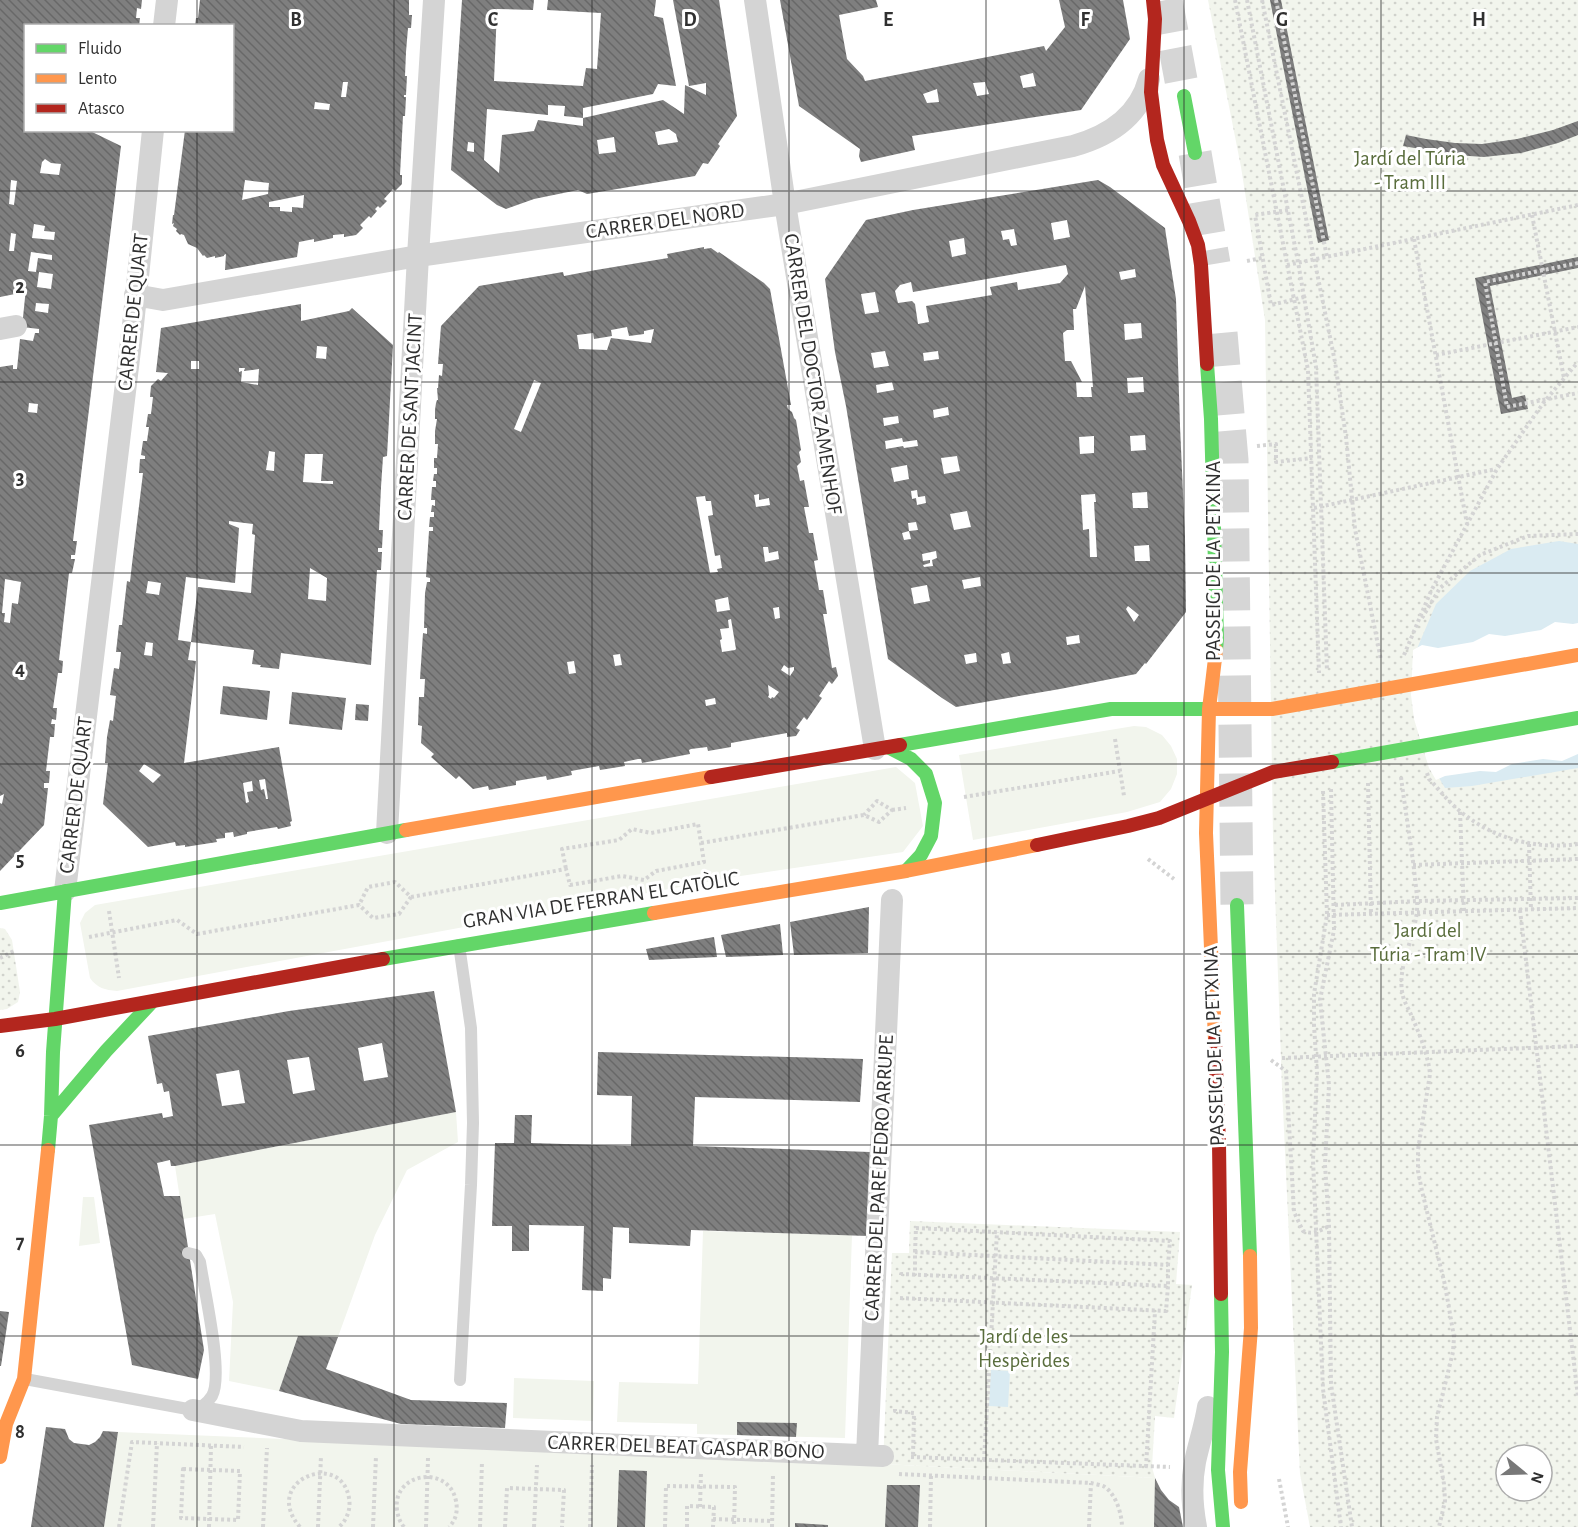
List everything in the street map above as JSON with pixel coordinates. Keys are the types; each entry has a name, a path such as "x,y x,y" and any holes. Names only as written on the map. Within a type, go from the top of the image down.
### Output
{"main road":[{"name":"PASSEIG DE LA PETXINA","path":"1153,0 1155,19 1151,92 1156,140 1163,165 1198,245 1211,419 1217,638 1209,709 1206,800 1219,1143 1222,1352 1218,1470 1223,1527"},
{"path":"1184,96 1195,153"},
{"path":"0,903 387,833 1111,709 1272,709 1578,655"},
{"name":"GRAN VIA DE FERRAN EL CATÒLIC","path":"0,1026 151,1003 459,945 906,871 1159,819 1273,772 1578,718"},
{"path":"882,748 911,759 926,774 935,802 931,836 921,855 906,871"},
{"name":"CARRER DE QUART","path":"0,1457 7,1422 24,1378 51,1116 55,1019 65,891"},
{"name":"PASSEIG DE LA PETXINA","path":"1237,905 1251,1286 1251,1328 1240,1472 1242,1515"},
{"path":"51,1116 106,1051 151,1003"}],"street":[{"path":"164,24 166,0"},
{"name":"CARRER DE SANT JACINT","path":"387,833 434,0"},
{"name":"CARRER DEL DOCTOR ZAMENHOF","path":"754,0 786,204 882,748"},
{"name":"CARRER DEL NORD","path":"135,296 163,300 418,255 786,204 1062,149 1092,141 1110,132 1126,118 1145,92 1153,66"},
{"name":"CARRER DE QUART","path":"65,891 153,132"},
{"name":"CARRER DEL PARE PEDRO ARRUPE","path":"875,1455 892,900"},
{"name":"PASSEIG DE LA PETXINA","path":"1196,1527 1193,1510 1195,1463 1206,1423 1210,1396 1220,1238"},
{"name":"CARRER DEL BEAT GASPAR BONO","path":"193,1410 301,1431 875,1455"}],"lane":[{"path":"459,945 471,1028 473,1123 460,1380"},
{"path":"188,1253 196,1255 200,1262 214,1341 215,1384 212,1396 202,1407 193,1410"},
{"name":"CARRER DEL BEAT GASPAR BONO","path":"24,1378 193,1410"}],"path":[{"path":"1247,0 1316,367 1328,682"},
{"path":"1276,0 1327,257"},
{"path":"1287,265 1578,205"},
{"path":"1288,210 1255,215 1262,258 1271,304 1304,297"},
{"path":"1532,214 1564,378"},
{"path":"1414,239 1467,524"},
{"path":"1247,261 1262,258"},
{"path":"1578,263 1485,282 1507,407 1578,393"},
{"path":"1436,355 1578,327"},
{"path":"1578,362 1546,399 1497,469 1431,591 1413,632 1440,588 1480,555 1528,536 1578,534"},
{"path":"1257,446 1276,444 1276,462 1312,458"},
{"path":"1314,508 1497,469"},
{"path":"1114,729 1125,801"},
{"path":"960,798 1120,771"},
{"path":"1331,788 1334,936 1320,1000 1329,1084 1325,1165 1329,1226 1331,1384 1352,1527"},
{"path":"702,843 864,815 879,822 892,810 877,801 864,815"},
{"path":"1460,812 1464,911"},
{"path":"698,824 704,862 656,871 644,880 622,876 570,885 566,869 562,849 619,840 632,829 651,833 698,824"},
{"path":"1529,844 1531,909"},
{"path":"1148,859 1174,879"},
{"path":"1413,865 1578,859"},
{"path":"359,905 373,918 399,914 411,897 566,869"},
{"path":"359,905 368,887 395,882 411,897"},
{"path":"1335,905 1578,897"},
{"path":"107,902 119,979"},
{"path":"83,938 177,920 197,934 359,905"},
{"path":"1327,915 1578,908"},
{"path":"1520,910 1578,1397"},
{"path":"0,958 14,951"},
{"path":"1282,1058 1578,1047"},
{"path":"1268,1058 1286,1071 1294,1212 1303,1231 1317,1233 1329,1226"},
{"path":"900,1290 900,1299 1166,1311 1170,1241 916,1228 915,1275"},
{"path":"984,1460 997,1232"},
{"path":"915,1252 1168,1265"},
{"path":"901,1282 901,1274 1168,1286"},
{"path":"1146,1467 1155,1311"},
{"path":"896,1400 895,1411 914,1413 912,1457"},
{"path":"119,1527 132,1442"},
{"path":"153,1527 157,1443"},
{"path":"209,1527 211,1446"},
{"path":"264,1527 267,1448"},
{"path":"318,1527 322,1450"},
{"path":"373,1527 376,1452"},
{"path":"426,1527 428,1455"},
{"path":"875,1455 1180,1468"},
{"path":"480,1527 482,1457"},
{"path":"534,1527 537,1459"},
{"path":"590,1527 592,1462"},
{"path":"700,1507 701,1466"},
{"path":"183,1469 210,1470 240,1471 238,1520 181,1518 183,1469"},
{"path":"772,1527 773,1469"},
{"path":"300,1527 290,1511 291,1493 302,1478 321,1473 338,1479 345,1486 349,1496 348,1514 339,1527"},
{"path":"930,1527 931,1476"},
{"path":"404,1527 397,1514 396,1504 399,1494 412,1480 422,1477 442,1480 450,1486 455,1495 456,1515 449,1527"},
{"path":"1279,1479 1288,1527"},
{"path":"1089,1527 1091,1483 1103,1486 1113,1496 1122,1519 1122,1527"},
{"path":"665,1527 666,1486 735,1486 734,1527"},
{"path":"506,1527 507,1488 564,1490 562,1527"},
{"path":"687,1527 687,1506 714,1507 713,1527"},
{"path":"713,1520 772,1521"}],"green space":[{"path":"1208,0 1578,0 1578,1527 1310,1527 1300,1474 1282,1087 1273,837 1265,320 1241,167"},
{"path":"1134,726 1146,727 1162,735 1171,746 1177,759 1177,774 1171,789 1160,802 1127,812 973,840 959,755"},
{"path":"896,767 915,783 923,826 903,852 734,877 117,991 102,988 90,978 80,923 85,913 95,905"},
{"path":"0,928 5,929 12,940 20,992 18,1002 7,1009 0,1010"},
{"path":"456,1112 458,1142 407,1170 375,1235 338,1337 298,1336 279,1391 229,1381 233,1302 215,1214 183,1219 175,1166"},
{"path":"83,1197 94,1197 100,1243 79,1246"},
{"name":"Jardí de les Hespèrides","path":"910,1221 1180,1232 1176,1284 1192,1285 1174,1418 1155,1416 1152,1467 1155,1478 883,1464 892,1253 909,1253"},
{"path":"703,1231 852,1235 845,1438 697,1434 697,1424 617,1422 619,1382 698,1384"},
{"path":"514,1378 594,1381 593,1421 513,1418"},
{"path":"118,1432 883,1464 1155,1478 1155,1527 104,1527"}],"shaded area":[{"path":"1559,541 1578,544 1578,768 1472,786 1445,788 1432,766 1416,651 1436,604 1470,571 1511,549"},
{"path":"991,1370 1010,1371 1008,1407 989,1406"}],"pier":[{"path":"1555,622 1578,623 1578,754 1562,761 1543,759 1512,764 1496,772 1480,771 1445,776 1436,780 1429,768 1414,719 1411,695 1413,650 1422,645 1438,648 1473,642 1489,634 1505,636 1541,630"}],"building":[{"path":"0,0 142,0 141,9 137,8 136,18 140,18 139,24 24,24 24,132 92,132 121,146 73,541 77,541 75,555 71,555 71,559 75,559 72,573 69,573 59,660 63,661 62,673 58,673 53,708 57,708 56,720 52,719 51,724 55,724 54,737 50,737 46,771 50,771 49,783 44,783 44,788 48,788 44,825 0,871 0,803 2,804 4,794 0,796 0,367 13,365 13,369 17,369 20,339 33,341 35,333 39,333 39,329 22,327 26,288 20,293 0,297","holes":["45,159 51,163 61,164 59,175 40,173 42,162","11,180 17,181 14,205 9,204","34,224 45,226 44,231 55,232 54,240 32,238","11,233 16,234 14,251 9,251","31,252 52,255 52,260 38,258 36,272 28,271","39,272 53,274 51,289 37,287","36,303 49,304 48,313 35,311","29,403 38,404 37,413 28,412","5,579 21,582 18,604 12,603 10,623 4,622 5,613 2,613"]},
{"path":"200,0 409,0 409,15 412,15 411,28 408,28 406,52 405,76 407,76 404,97 406,97 400,175 402,175 402,184 395,191 393,189 384,199 387,201 380,208 378,206 371,218 369,216 360,225 363,228 356,235 344,237 344,234 333,235 333,238 314,242 314,239 299,242 297,257 225,270 226,254 207,258 197,248 188,244 184,235 176,231 174,223 172,224 185,132 234,132 234,24 195,24 196,18 198,18","holes":["343,82 348,82 346,97 341,97","315,102 330,104 329,110 314,109","245,180 269,183 268,194 242,200","304,195 303,208 292,207 292,212 280,211 280,207 269,207 269,202"]},
{"path":"462,0 534,0 533,10 497,9 494,81 583,86 586,68 597,69 601,13 547,10 548,0 656,0 654,16 663,18 676,86 658,84 653,94 583,108 583,118 663,100 684,114 685,85 706,95 706,83 689,86 673,0 719,0 737,116 708,164 703,163 695,176 587,194 578,190 534,199 506,209 497,205 451,170","holes":["548,105 565,106 564,116 583,118 583,126 538,120 534,131 502,135 499,173 484,160 487,109 548,115","669,129 676,134 678,142 658,145 655,132","614,137 616,152 599,154 597,140","468,142 474,143 474,152 467,151"]},
{"path":"780,0 876,0 878,7 839,15 847,59 865,81 1044,46 1046,51 1065,27 1059,0 1123,0 1130,39 1081,110 912,136 915,150 861,162 860,149 799,106","holes":["1033,73 1036,86 1023,88 1020,76","985,82 989,94 977,96 973,83","937,89 939,102 927,103 923,94"]},
{"path":"1270,0 1281,0 1329,240 1318,243"},
{"path":"1578,121 1578,135 1521,153 1484,157 1455,155 1403,146 1406,135 1455,143 1482,144 1517,139"},
{"path":"1098,180 1165,228 1176,299 1186,612 1136,674 956,707 888,659 835,352 825,279 866,220 913,210","holes":["1067,220 1070,237 1054,240 1051,223","1014,229 1017,245 1011,246 1009,239 1003,240 1001,231","964,238 966,254 952,257 949,241","1066,265 1068,274 1060,283 1018,290 1017,282 990,287 992,295 926,306 929,322 918,324 915,304 912,301 898,303 895,291 900,285 911,282 913,292","1135,269 1136,277 1121,280 1119,272","1085,286 1092,397 1077,397 1076,382 1082,382 1071,361 1065,361 1063,333 1067,330 1074,330 1073,309 1076,309","875,292 879,312 865,314 861,294","1141,323 1142,338 1125,340 1124,324","885,351 889,366 874,368 871,353","938,351 939,359 924,361 923,353","1143,377 1144,392 1128,393 1127,378","892,382 894,390 877,393 876,385","948,407 949,415 934,418 933,410","898,416 899,423 884,426 883,418","1145,435 1146,450 1131,451 1130,436","1094,436 1094,453 1080,454 1079,437","902,438 903,442 917,440 918,446 904,448 903,446 886,449 885,441","957,456 960,471 944,474 941,458","907,465 909,479 894,482 891,468","917,490 918,497 925,496 926,503 917,505 916,498 912,499 911,491","1147,492 1148,508 1133,508 1132,493","1095,494 1097,557 1090,557 1089,529 1083,530 1081,495","967,511 971,527 954,530 950,514","916,522 918,530 909,531 908,523","909,531 911,539 904,540 902,533","1149,545 1150,561 1135,561 1134,546","936,551 937,558 932,560 933,566 924,567 923,565 930,563 930,560 923,561 922,554","980,577 981,586 964,589 962,580","927,585 930,601 914,604 911,588","1128,606 1139,615 1134,622 1126,609","1079,635 1080,643 1067,645 1066,637","1009,652 1011,663 1003,664 1001,654","976,653 977,662 966,664 964,655"]},
{"path":"704,247 704,249 711,248 770,289 791,405 787,405 796,420 801,450 799,452 801,462 797,466 800,481 804,480 809,507 804,507 809,533 813,533 818,560 814,561 819,590 823,590 827,614 823,614 832,668 836,667 838,676 832,684 829,681 819,696 822,698 807,720 804,717 796,728 800,730 796,736 787,737 787,733 731,743 731,747 708,751 707,747 691,749 690,754 642,763 641,759 638,759 624,762 625,766 600,770 599,766 571,771 572,775 547,780 546,776 516,781 516,785 489,790 488,786 473,789 459,776 456,779 431,757 434,754 421,743 422,726 418,725 419,697 424,697 425,679 420,679 423,633 427,634 427,628 424,628 425,593 427,582 430,582 430,578 426,577 429,531 433,531 433,527 429,527 430,517 434,517 434,512 431,512 432,505 435,506 435,500 431,500 432,487 436,487 436,481 433,481 434,474 437,474 437,468 434,468 438,444 435,444 437,419 435,419 435,410 438,400 439,375 442,376 443,364 438,364 441,326 479,286 563,272 564,276 668,258 667,254","holes":["627,327 629,336 644,334 644,331 654,329 651,343 611,338 607,350 579,349 577,335 593,333 594,339 612,336 611,330","534,380 541,383 521,432 514,429","759,494 759,500 769,498 770,505 756,507 754,495","705,496 706,501 711,501 713,515 708,516 715,556 720,555 722,568 717,569 718,572 710,573 696,497","763,547 768,547 769,553 778,551 779,559 765,562","728,597 730,610 717,612 715,600","779,607 780,618 775,619 773,608","731,619 735,650 722,652 720,629 729,628 728,620","620,654 622,665 615,666 613,655","574,661 576,673 569,674 567,662","784,665 788,668 794,667 790,676 781,670","768,685 779,692 771,699 768,697","715,698 716,704 706,706 705,700"]},
{"path":"1578,257 1578,268 1490,286 1512,398 1525,395 1528,409 1501,414 1475,278"},
{"path":"301,304 301,321 349,311 352,308 393,345 387,456 383,457 381,487 379,530 383,530 382,548 378,548 378,552 382,552 381,570 377,570 371,665 281,653 279,669 260,667 261,665 252,664 254,650 191,642 188,660 196,661 184,763 279,747 291,826 247,832 247,834 234,837 233,832 225,833 225,838 216,839 217,842 185,847 185,845 176,846 175,842 148,847 103,804 108,763 105,763 107,737 110,720 113,721 116,696 110,695 114,668 119,669 121,652 116,652 119,625 122,625 127,581 130,582 143,473 139,473 140,459 145,459 145,456 141,455 143,441 147,441 149,427 146,427 148,414 151,414 153,397 150,397 151,386 158,379 161,381 168,373 156,372 161,328","holes":["317,346 327,347 326,359 316,358","191,361 199,361 199,369 191,369","239,368 245,368 244,371 259,369 258,385 241,382 242,371 239,372","269,451 275,452 274,471 266,470","305,454 323,454 321,481 333,481 333,484 303,482","229,521 253,524 252,534 255,535 251,593 198,587 191,642 178,640 186,577 235,583 239,528 229,524","310,568 327,578 326,601 308,599","148,581 161,583 159,595 146,593","146,642 153,643 152,656 144,655","144,764 161,775 153,783 139,771","265,779 268,799 266,799 264,789 261,790 259,780","252,781 253,791 247,792 249,802 246,803 243,783"]},
{"path":"223,686 270,691 267,720 220,714"},
{"path":"292,692 346,698 342,730 289,724"},
{"path":"356,704 369,705 368,721 355,720"},
{"path":"869,907 868,953 794,955 790,922"},
{"path":"780,924 783,955 726,957 721,935"},
{"path":"714,937 717,957 649,960 646,949"},
{"path":"434,991 456,1112 175,1166 171,1166 170,1160 157,1163 164,1196 180,1196 204,1350 198,1379 132,1365 89,1125 162,1113 163,1118 173,1116 169,1091 164,1092 162,1083 157,1084 148,1036 289,1011","holes":["382,1043 388,1077 364,1081 358,1048","309,1057 315,1090 293,1094 287,1060","239,1070 245,1103 222,1106 216,1074"]},
{"path":"598,1052 863,1059 860,1102 695,1097 693,1146 870,1152 868,1236 691,1230 690,1246 629,1243 629,1228 613,1227 611,1279 603,1278 603,1291 582,1290 584,1226 529,1225 529,1251 512,1251 512,1226 492,1226 495,1143 514,1143 515,1115 532,1115 531,1143 631,1146 632,1096 597,1095"},
{"path":"0,1311 9,1312 1,1366 0,1366"},
{"path":"298,1336 338,1337 326,1369 411,1400 507,1403 505,1428 401,1424 279,1391"},
{"path":"737,1422 797,1423 796,1437 737,1435"},
{"path":"46,1427 65,1429 69,1439 74,1443 89,1445 100,1437 103,1431 118,1432 104,1527 31,1527"},
{"path":"619,1470 647,1471 645,1527 617,1527"},
{"path":"1155,1478 1169,1500 1179,1507 1183,1527 1154,1527"},
{"path":"887,1485 920,1485 918,1527 885,1527"},
{"path":"795,1523 828,1525 828,1527 795,1527"}],"tunnel":[{"path":"1166,0 1184,96"},
{"path":"1195,153 1214,264"},
{"path":"1221,333 1232,460 1237,905"}],"traffic: fast":[{"path":"1184,96 1195,153"},
{"path":"1207,364 1211,419 1216,650"},
{"path":"900,745 1111,709 1215,709"},
{"path":"1332,762 1578,718"},
{"path":"888,747 911,759 926,774 935,803 931,836 921,855 906,871"},
{"path":"0,903 406,830"},
{"path":"48,1150 65,891"},
{"path":"1237,905 1250,1256"},
{"path":"383,959 654,913"},
{"path":"51,1116 106,1051 151,1003"},
{"path":"1221,1294 1222,1352 1218,1470 1223,1527"}],"traffic: slow":[{"path":"1215,1040 1206,833 1209,709 1216,650"},
{"path":"1215,709 1272,709 1578,655"},
{"path":"406,830 711,777"},
{"path":"654,913 906,871 1037,845"},
{"path":"0,1457 6,1424 24,1379 48,1150"},
{"path":"1241,1502 1240,1472 1251,1328 1250,1256"}],"traffic: jam":[{"path":"1153,0 1155,19 1151,92 1157,140 1163,165 1198,245 1207,364"},
{"path":"711,777 900,745"},
{"path":"1037,845 1159,818 1273,772 1332,762"},
{"path":"0,1026 55,1019 383,959"},
{"path":"1215,1040 1221,1294"}],"park label":[{"name":"Jardí del Túria - Tram III","path":"1410,170"},
{"name":"Jardí del Túria - Tram IV","path":"1428,942"}]}
